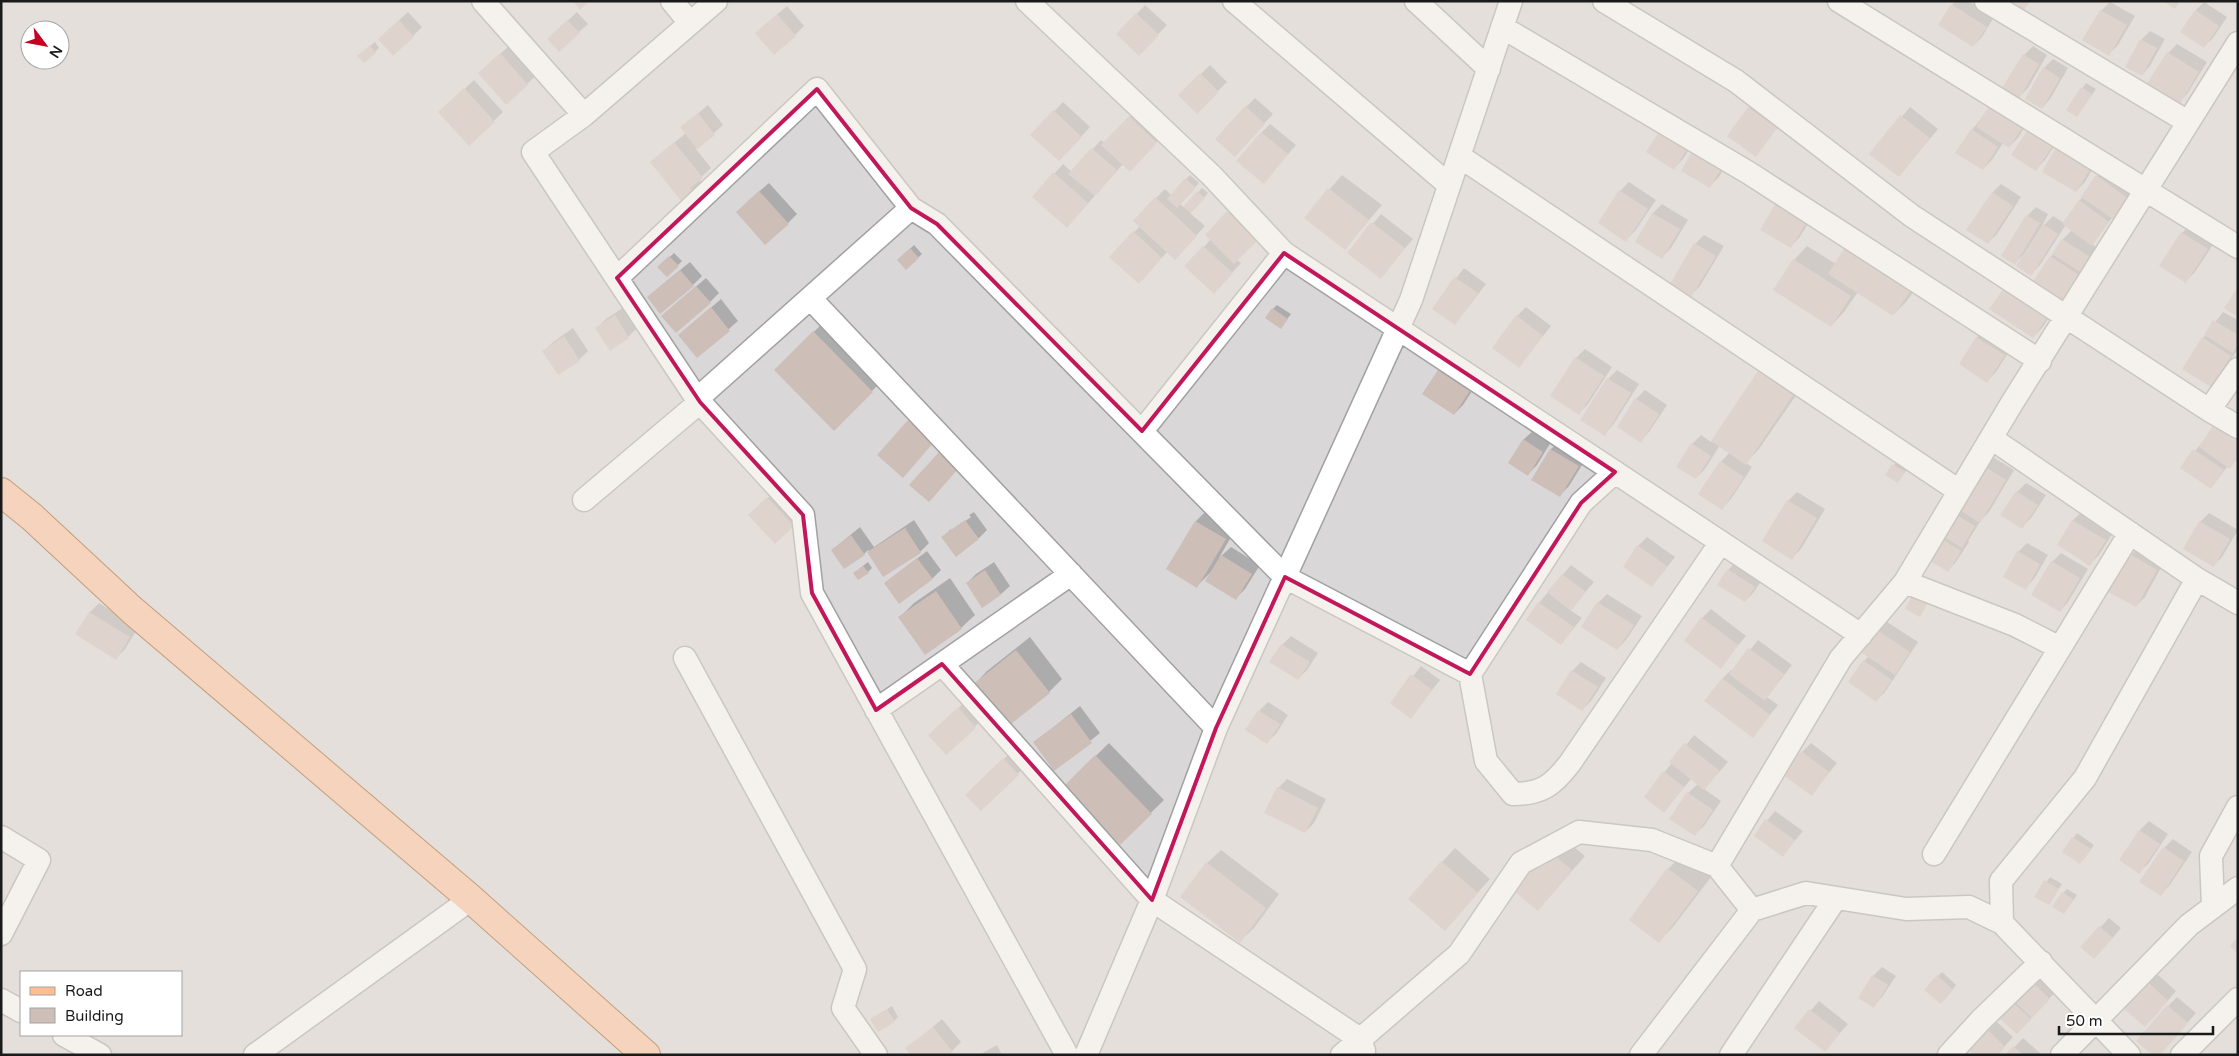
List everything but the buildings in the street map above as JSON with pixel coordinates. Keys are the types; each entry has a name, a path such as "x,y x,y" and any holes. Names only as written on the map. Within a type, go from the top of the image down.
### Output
{"main road":[{"path":"1,492 32,517 132,610 471,899 646,1055"}],"street":[{"path":"483,1 584,115"},
{"path":"672,1 690,23"},
{"path":"716,1 584,115 533,152 698,400 804,514 812,593 1067,1055"},
{"path":"1027,1 1212,176 1284,253 1861,635"},
{"path":"1234,1 1449,185"},
{"path":"1416,1 1489,69"},
{"path":"1086,1055 1152,900 1216,728 1410,300 1511,1"},
{"path":"1604,1 1736,81 1912,216 2209,410 2238,426"},
{"path":"1839,1 2238,248"},
{"path":"1986,1 2188,122"},
{"path":"1502,28 1749,173 2040,361"},
{"path":"1717,866 1841,658 1905,582 1991,438 2238,43"},
{"path":"617,278 817,89 911,208 937,224 1285,577 1470,674"},
{"path":"1459,156 1959,491"},
{"path":"584,500 911,208"},
{"path":"1142,431 1284,253"},
{"path":"811,299 1216,728"},
{"path":"2209,410 2238,369"},
{"path":"1991,438 2197,579 2238,603"},
{"path":"1615,472 1581,503 1470,674 1486,762 1513,794 1530,794 1555,782 1721,542"},
{"path":"1934,854 2130,533"},
{"path":"876,710 1071,574"},
{"path":"2002,923 2001,881 2085,778 2197,579"},
{"path":"1905,582 2015,625 2060,648"},
{"path":"685,658 854,969 843,1008 876,1055"},
{"path":"942,664 1152,900 1362,1047"},
{"path":"2213,907 2210,856 2238,807"},
{"path":"1342,1055 1362,1047 1459,954 1499,898 1521,863 1579,832 1652,840 1717,866 1752,910"},
{"path":"1,837 39,860 1,934"},
{"path":"2062,1055 2188,925 2238,888"},
{"path":"1641,1055 1752,910 1806,893 1906,909 1969,907 2002,923 2129,1055"},
{"path":"1731,1055 1836,898"},
{"path":"255,1055 471,899"},
{"path":"1949,1055 1981,1020 2041,962"},
{"path":"2182,1055 2238,999"},
{"path":"1,1000 20,1010"},
{"path":"66,1036 100,1055"}],"highlighted area":[{"path":"817,89 911,208 937,224 1142,431 1284,253 1615,472 1581,503 1470,674 1285,577 1216,728 1152,900 942,664 876,710 812,593 803,515 700,402 617,278"}],"shaded area":[{"path":"1,1 2238,1 2238,1055 1,1055"}]}
